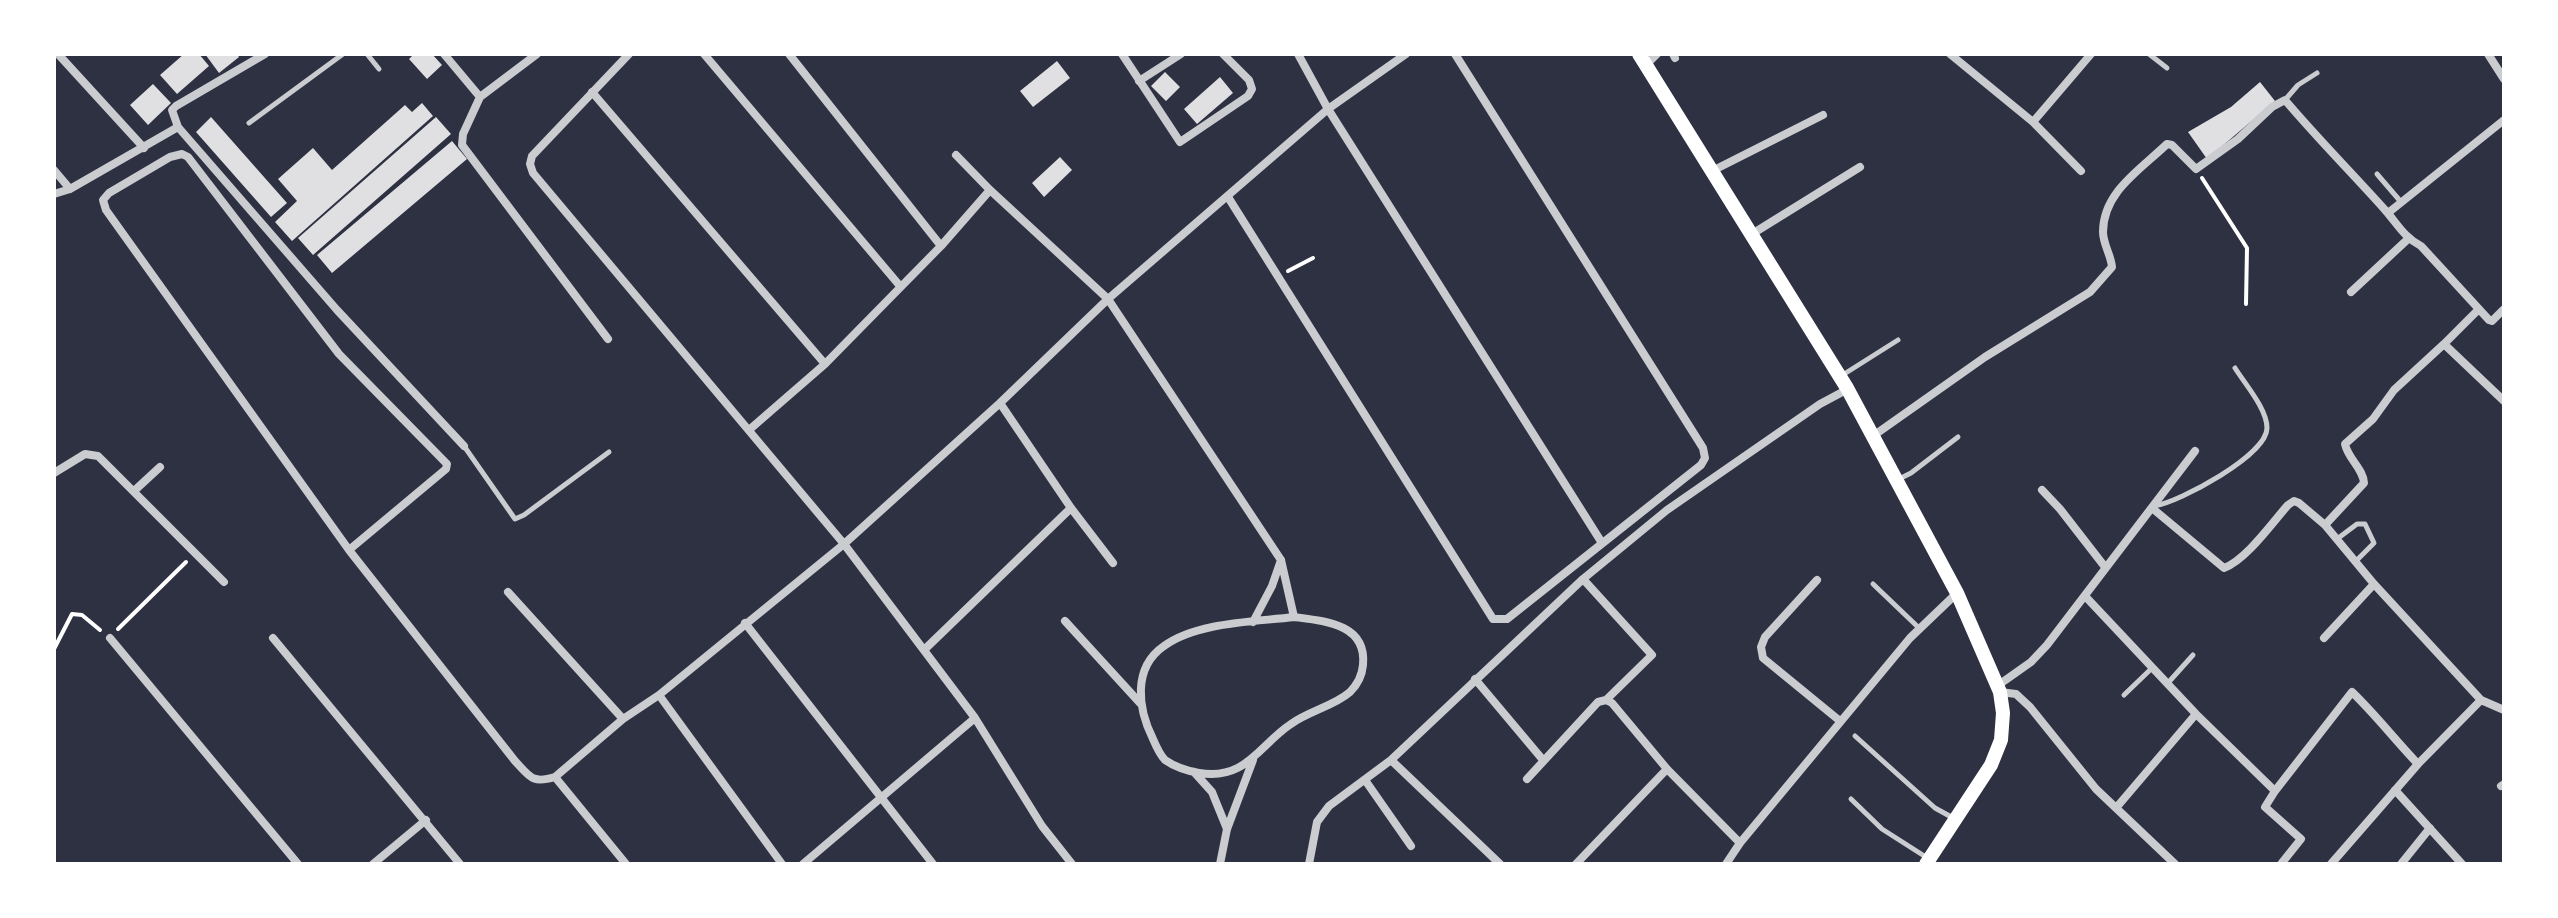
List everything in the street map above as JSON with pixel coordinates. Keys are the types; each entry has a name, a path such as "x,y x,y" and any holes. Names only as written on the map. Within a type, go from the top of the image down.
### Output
{"main road":[{"path":"1643,60 1845,384 1957,593 1998,689 2003,713 2001,740 1991,765 1928,862"}],"street":[{"path":"58,54 144,148"},
{"path":"265,54 176,106 172,110 178,127 337,310 464,446"},
{"path":"444,54 480,97"},
{"path":"537,54 480,97 463,134 462,145 608,339"},
{"path":"629,54 532,156 530,164 533,173 844,544 975,718 1042,826 1072,864"},
{"path":"704,54 900,286"},
{"path":"789,54 941,246"},
{"path":"1122,54 1180,142 1248,96 1252,89 1249,80 1223,54"},
{"path":"1139,81 1181,54"},
{"path":"1298,54 1328,109 1602,543"},
{"path":"349,550 446,469 445,459 339,354 188,157 182,154 170,157 109,193 103,200 106,210 349,550 530,778 541,781 555,777 623,719 659,695 844,544 1000,403 1108,299 1328,109 1405,54"},
{"path":"1228,197 1493,619 1507,619 1701,465 1705,458 1703,448 1455,54"},
{"path":"1643,60 1657,54"},
{"path":"1950,54 2033,122 2081,171"},
{"path":"2033,122 2091,54"},
{"path":"2488,54 2503,76"},
{"path":"592,92 825,364"},
{"path":"1873,436 1985,357 2090,292 2112,267 2111,254 2103,236 2105,212 2112,197 2167,144 2172,145 2196,169 2238,139 2272,107 2285,100 2408,239 2421,246 2490,321 2504,309"},
{"path":"1712,171 1823,115"},
{"path":"2388,213 2504,120"},
{"path":"54,194 70,189 178,127"},
{"path":"956,155 1108,299 1281,560 1294,617"},
{"path":"1752,234 1860,167"},
{"path":"54,170 70,189"},
{"path":"749,430 825,364 941,246 990,190"},
{"path":"2351,292 2408,239"},
{"path":"2325,525 2364,483 2364,476 2347,455 2345,444 2373,419 2394,390 2479,309"},
{"path":"2444,344 2504,401"},
{"path":"1309,864 1317,822 1329,806 1391,760 1583,579 1667,510 1845,384"},
{"path":"1000,403 1071,508 1113,563"},
{"path":"1998,689 2031,662 2195,451"},
{"path":"54,473 85,454 98,456 224,582"},
{"path":"134,491 160,467"},
{"path":"2042,490 2105,567"},
{"path":"2153,507 2224,568 2231,566 2294,501 2325,525 2374,584 2481,700 2504,710"},
{"path":"924,650 1071,508"},
{"path":"1253,622 1272,586 1281,560"},
{"path":"1527,779 1598,702 1606,700 1652,655 1583,579"},
{"path":"1817,580 1765,637 1761,647 1763,658 1840,721"},
{"path":"2324,638 2374,584"},
{"path":"508,592 623,719"},
{"path":"1726,864 1740,843 1919,628 1957,593"},
{"path":"2085,596 2196,714 2275,791"},
{"path":"1294,617 1341,626 1355,635 1364,649 1359,682 1349,693 1288,726 1253,760 1229,771 1210,774 1179,768 1164,759 1145,723 1140,704 1141,682 1148,663 1163,646 1195,631 1253,622 1294,617"},
{"path":"1065,621 1140,704"},
{"path":"745,623 933,864"},
{"path":"110,638 298,864"},
{"path":"273,638 460,864"},
{"path":"1475,679 1543,760"},
{"path":"1998,689 2016,694 2030,707 2096,789 2175,864"},
{"path":"2281,864 2301,839 2265,807 2352,692 2418,764"},
{"path":"659,695 782,864"},
{"path":"1606,700 1612,703 1667,769 1740,843"},
{"path":"2331,864 2418,764 2481,700"},
{"path":"2116,808 2196,714"},
{"path":"803,864 975,718"},
{"path":"1220,864 1227,829 1253,760"},
{"path":"1391,760 1500,864"},
{"path":"1576,864 1667,769"},
{"path":"1193,772 1212,792 1227,829"},
{"path":"555,777 626,864"},
{"path":"1365,780 1411,846"},
{"path":"2395,790 2462,864"},
{"path":"373,864 426,820"},
{"path":"2401,864 2430,828"}],"lane":[{"path":"249,123 343,54"},
{"path":"367,54 379,69"},
{"path":"2149,54 2167,68"},
{"path":"2285,100 2298,85 2317,73"},
{"path":"2377,174 2402,203"},
{"path":"1845,384 1898,340"},
{"path":"2153,507 2188,496 2235,466 2265,438 2267,426 2262,412 2235,368"},
{"path":"1896,480 1911,473 1958,437"},
{"path":"464,446 515,519 609,452"},
{"path":"2336,539 2357,524 2365,524 2374,543 2355,562"},
{"path":"1873,584 1919,628"},
{"path":"2167,684 2193,655"},
{"path":"2124,695 2152,668"},
{"path":"1855,736 1935,808 1956,819"},
{"path":"1851,799 1882,829 1928,862"}],"path":[{"path":"2196,169 2247,248 2246,304"},
{"path":"1279,276 1313,258"},
{"path":"54,649 72,614 82,615 110,638 195,553"}],"building":[{"path":"184,54 199,54 209,66 177,94 160,75"},
{"path":"205,54 237,54 239,57 219,73"},
{"path":"414,54 432,54 442,65 427,79 409,59"},
{"path":"1057,61 1070,78 1033,107 1020,91"},
{"path":"1165,72 1180,87 1166,101 1151,86"},
{"path":"1220,77 1233,93 1197,124 1184,109"},
{"path":"2260,82 2275,101 2207,159 2188,132 2231,107"},
{"path":"153,84 171,103 148,125 130,105"},
{"path":"422,103 433,116 292,241 275,222 297,201 278,179 313,148 332,170 405,105 412,112"},
{"path":"211,117 287,203 271,217 196,132"},
{"path":"436,117 451,134 313,255 298,238"},
{"path":"452,141 467,159 332,273 317,255"},
{"path":"1060,157 1072,170 1044,197 1032,183"}]}
